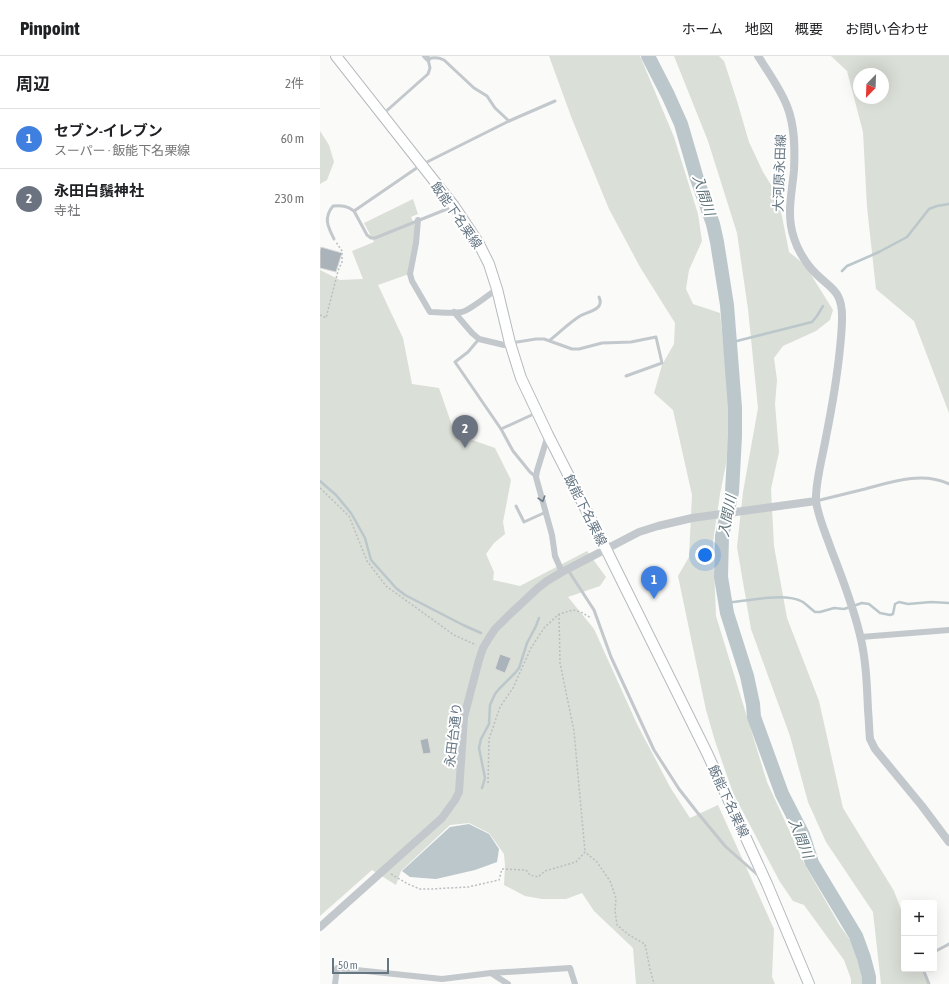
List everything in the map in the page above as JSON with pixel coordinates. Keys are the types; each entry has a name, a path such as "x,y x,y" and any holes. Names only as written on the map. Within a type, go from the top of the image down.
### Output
{"main road":[{"name":"飯能下名栗線","path":"336,56 454,206 478,242 489,264 497,289 510,343 521,378 707,753 767,884 809,984"}],"street":[{"name":"大河原永田線","path":"758,56 782,95 787,106 794,132 794,169 789,211 790,226 798,250 819,278 835,291 841,304 842,319 833,402 818,480 816,501 823,528 850,599 861,637 866,666 869,733 873,745 949,842"},
{"path":"418,220 416,243 410,274 412,281 430,312 463,311 497,289"},
{"path":"454,312 479,339 504,345 510,343"},
{"path":"548,435 536,476 552,535 555,556 565,570"},
{"path":"606,549 639,532 692,518 816,501"},
{"name":"永田台通り","path":"320,927 442,818 455,800 459,792 464,717 483,648 492,634 508,616 547,581 606,549"},
{"path":"861,637 949,630"},
{"path":"335,984 338,968 442,979 491,973 570,968 575,984"},
{"path":"491,973 508,984"}],"lane":[{"path":"382,116 428,74 430,68 427,58 435,57 444,60 474,88 487,96 496,108 510,121"},
{"path":"354,211 421,165 510,121 555,101"},
{"path":"334,239 327,223 330,210 333,206 340,205 348,207 354,211 367,235 371,238 375,238 454,206"},
{"path":"550,340 581,315 595,310 600,304 599,297"},
{"path":"510,343 544,339 579,350 602,343 631,342 656,337 662,363 626,376"},
{"path":"479,339 468,352 455,362 501,429 513,451 530,472 536,476"},
{"path":"501,429 537,412"},
{"path":"816,501 905,479 926,478 943,481 949,484"},
{"path":"516,506 524,522 546,512"},
{"path":"565,570 594,610 611,657 654,750 675,783 725,846 767,884"},
{"path":"937,950 949,944"},
{"path":"924,972 929,984"}],"path":[{"path":"320,315 326,318 338,271 342,262 342,252 334,239"},
{"path":"320,488 349,516 367,561 386,586 454,635 483,648"},
{"path":"488,784 489,739 500,707 513,688 531,648 544,628 559,614 573,610 590,617 600,626"},
{"path":"559,614 560,663 574,732 585,852 597,862 610,881 616,898 615,911 617,925 629,935 645,944 654,984"},
{"path":"384,870 420,889 468,887 499,880 502,869 526,870 530,875 538,877 545,871 576,862 585,852"}],"shaded area":[{"path":"549,56 640,56 674,137 698,214 702,241 689,270 686,289 693,304 720,313 731,418 726,464 713,542 716,616 767,782 806,867 840,926 858,951 863,984 851,984 851,979 844,960 804,905 793,901 780,882 733,793 715,741 706,710 678,576 689,557 692,495 673,410 654,393 662,365 674,344 675,323 640,267 609,209 572,119"},
{"path":"674,56 719,56 724,61 749,142 763,172 778,196 789,252 805,265 833,310 830,320 816,331 783,346 774,358 777,380 775,404 779,452 771,489 774,546 787,618 819,701 843,808 894,891 901,909 901,972 925,972 930,984 881,984 873,912 826,842 808,802 790,736 751,629 737,547 743,492 758,408 748,309 737,233 708,141"},
{"path":"831,56 949,56 949,413 914,321 876,289 867,207 863,132 856,104 889,104 889,68 853,68 853,94 847,71"},
{"path":"320,131 329,145 334,162 327,180 320,184"},
{"path":"413,199 418,214 411,217 415,226 415,241 409,274 378,285 403,338 412,384 439,388 455,434 495,448 511,480 503,522 505,534 494,543 486,554 494,572 493,580 520,586 587,551 606,577 600,586 568,597 594,629 637,724 670,787 690,818 718,805 774,929 772,977 775,984 636,984 633,948 594,911 582,893 566,899 542,899 525,896 504,885 504,854 489,833 469,823 450,825 401,871 396,885 372,870 320,916 320,270 340,280 363,279 352,251 374,242 364,223"},
{"path":"469,824 489,834 499,849 497,862 475,870 436,879 410,877 402,871 450,827"}],"building":[{"path":"321,247 342,253 336,272 320,268"},
{"path":"500,654 511,658 505,673 495,669"},
{"path":"428,738 431,753 423,754 420,740"}],"waterway":[{"name":"入間川","path":"648,56 681,124 697,179 713,224 727,305 735,408 732,492 722,536 721,577 727,613 747,676 753,704 754,717 782,794 803,835 812,863 856,936 864,958 869,977 869,984"},
{"path":"842,271 847,266 879,252 907,237 929,209 949,204"},
{"path":"729,343 812,322 823,306"},
{"path":"320,481 336,495 351,513 365,538 371,560 396,588 405,595 481,633"},
{"path":"725,603 776,597 795,599 803,602 815,612 834,608 844,609 862,603 869,604 880,613 890,615 893,614 895,604 899,602 908,604 931,602 949,603"},
{"path":"482,788 485,778 479,748 481,739 489,724 490,705 495,694 519,668 527,643 539,618"}],"place":[{"name":"永田白鬚神社","path":"465,448"},
{"name":"セブン-イレブン","path":"654,599"}]}
